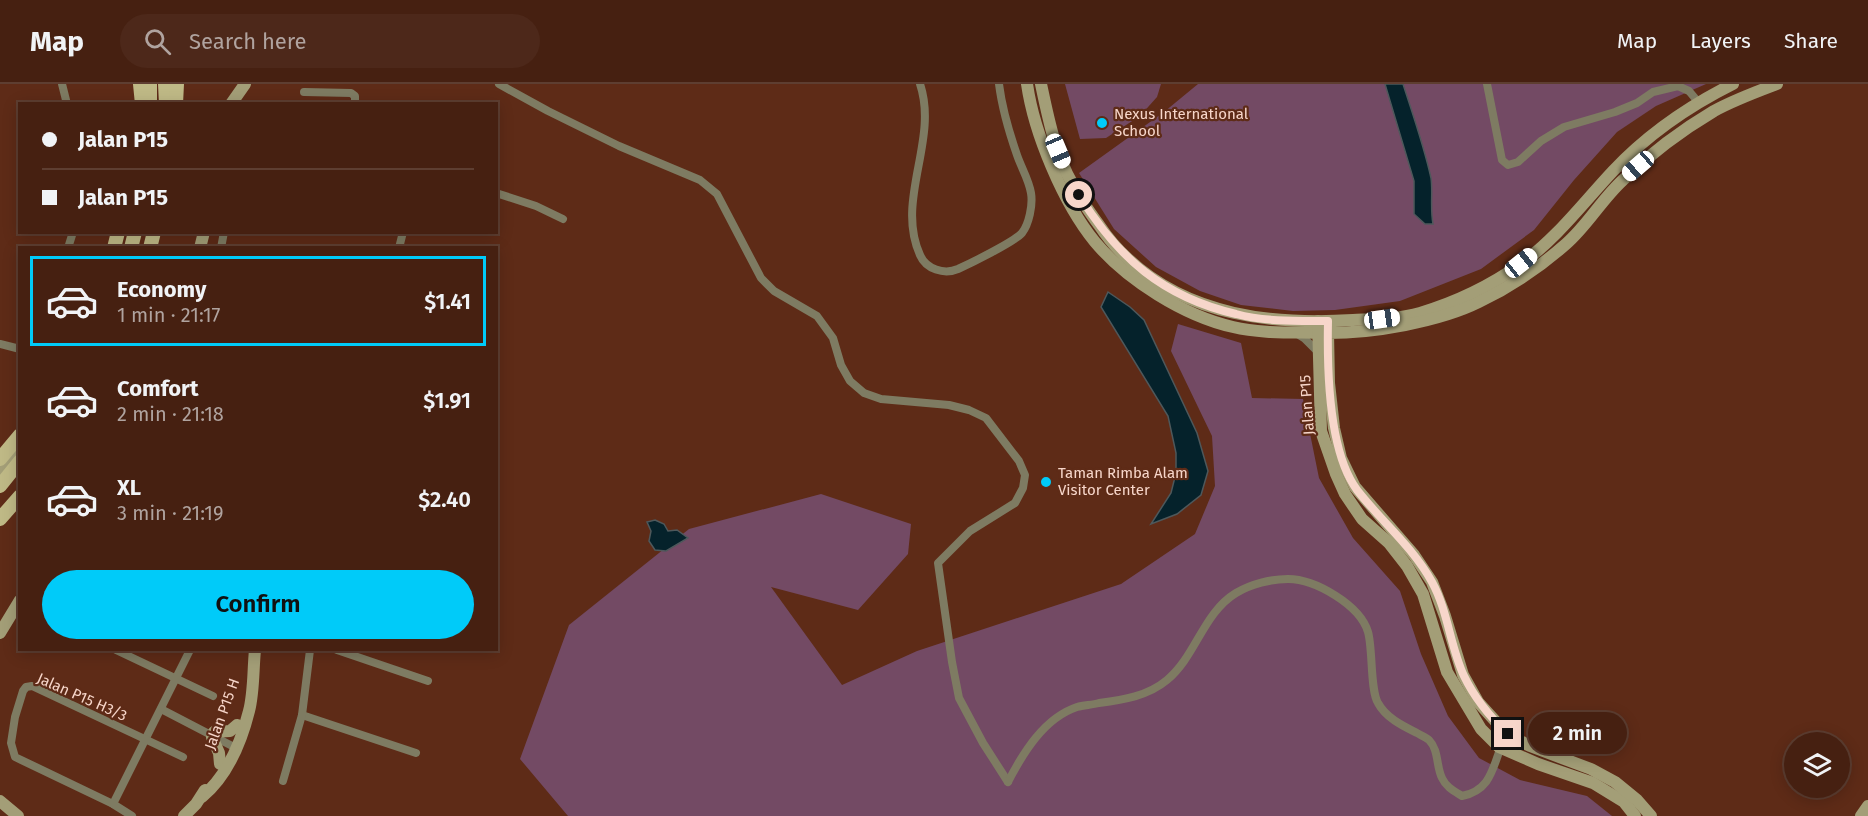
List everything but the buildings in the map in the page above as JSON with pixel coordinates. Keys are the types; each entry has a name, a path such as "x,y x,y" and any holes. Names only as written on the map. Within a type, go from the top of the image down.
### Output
{"main road":[{"path":"131,84 131,102"},
{"path":"140,84 142,102"},
{"path":"150,84 150,102"},
{"path":"165,84 166,102"},
{"path":"176,102 177,84"},
{"path":"0,459 18,437"},
{"path":"0,486 18,464"},
{"path":"0,519 18,498"}],"street":[{"path":"62,84 66,102"},
{"path":"232,102 246,84"},
{"path":"237,102 246,84"},
{"path":"499,84 619,146 700,180 717,194 761,278 774,291 817,316 833,338 841,365 850,381 864,393 881,399 949,405 969,410 986,418 1019,461 1025,475 1023,488 1015,503 970,531 938,563 953,674 959,698 983,743 1008,782 1022,754 1047,726 1061,715 1077,707 1136,697 1159,687 1179,670 1217,608 1237,592 1259,583 1275,580 1291,579 1310,584 1342,600 1360,616 1368,631 1377,702 1391,718 1429,740 1437,755 1442,778 1449,788 1462,796 1473,793 1489,780 1499,747 1508,734"},
{"path":"920,84 925,113 924,137 914,192 914,241 921,258 930,268 941,271 955,271 997,249 1021,234 1027,224 1031,193 1011,137 999,84"},
{"path":"1027,84 1040,134 1095,242 1121,268 1158,295 1199,316 1233,327 1295,332 1417,314 1475,298 1537,268 1568,243 1622,181 1655,152 1714,111 1777,84"},
{"path":"1041,84 1066,184 1107,237 1128,259 1175,293 1200,304 1238,315 1323,327 1344,333 1412,323 1456,311 1545,245 1615,169 1672,119 1735,84 1744,97"},
{"path":"1487,84 1502,160 1508,165 1518,162 1541,141 1564,127 1615,112 1637,103 1653,92 1678,86 1689,92 1699,103"},
{"path":"304,92 351,93 355,96 355,102"},
{"path":"498,194 536,206 562,219"},
{"name":"Jalan P15","path":"1323,327 1321,430 1336,474 1345,494 1362,519 1389,543 1407,566 1422,594 1447,672 1481,729 1499,747"},
{"path":"1295,332 1323,352 1344,333"},
{"path":"0,344 18,349"},
{"name":"Jalan P15","path":"1323,352 1334,428 1341,458 1355,487 1414,555 1432,582 1463,675 1478,702 1508,734 1530,746 1591,769 1615,782 1651,816"},
{"path":"0,471 18,455"},
{"path":"0,633 18,603"},
{"path":"118,651 213,696"},
{"path":"113,804 189,651"},
{"name":"Jalan P15 H","path":"184,816 222,776 250,710 255,651"},
{"path":"283,781 302,715 310,651"},
{"path":"340,651 428,681"},
{"name":"Jalan P15 H","path":"202,797 220,764 234,745 237,725 253,673"},
{"name":"Jalan P15 H3/3","path":"132,816 113,804 15,757 11,743 15,717 26,687 32,686 183,757"},
{"path":"162,707 234,745"},
{"path":"302,715 416,753"},
{"path":"213,734 230,731 237,725"},
{"path":"213,734 220,764"},
{"path":"1499,747 1538,764 1593,783 1624,802 1635,816"},
{"path":"0,802 9,816"},
{"path":"0,802 18,816"},
{"path":"1861,816 1868,806"}],"shaded area":[{"name":"Nexus International School","path":"1065,84 1161,84 1157,97 1140,116 1106,138 1080,139"},
{"path":"1198,84 1706,84 1656,106 1617,132 1534,230 1481,269 1400,301 1335,310 1293,311 1241,305 1200,291 1156,267 1114,229 1079,173 1164,112"},
{"path":"1178,324 1241,343 1252,398 1303,399 1319,478 1353,538 1400,591 1421,654 1448,716 1479,758 1520,780 1587,796 1612,816 568,816 520,759 569,625 689,529 821,494 911,524 908,554 858,610 771,587 842,685 917,651 1121,584 1195,534 1215,486 1212,436 1171,351"}],"water":[{"path":"1385,84 1403,84 1431,178 1433,224 1425,224 1414,214 1414,181"},
{"path":"1108,292 1144,320 1197,433 1208,471 1201,495 1177,514 1151,524 1171,493 1176,473 1176,453 1168,416 1101,307"},
{"path":"655,520 664,524 668,531 677,530 688,538 666,551 655,550 649,541 651,531 647,522"}],"place":[{"name":"Nexus International School","path":"1102,123"},
{"name":"Taman Rimba Alam Visitor Center","path":"1046,482"}],"route":[{"path":"1079,195 1107,237 1128,259 1175,293 1200,304 1238,315 1265,319 1328,321 1329,382 1334,428 1341,458 1355,487 1414,555 1432,582 1463,675 1478,702 1508,734"}]}
